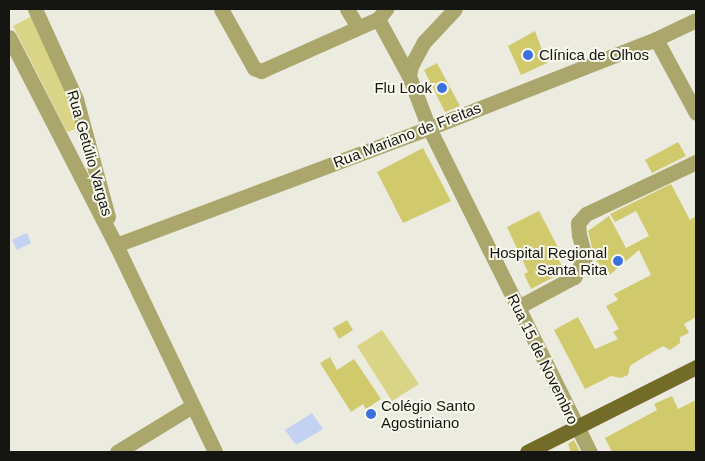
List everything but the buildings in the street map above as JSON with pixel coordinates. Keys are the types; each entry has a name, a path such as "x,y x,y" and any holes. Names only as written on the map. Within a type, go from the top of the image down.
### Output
{"main road":[{"path":"527,452 696,367"}],"street":[{"name":"Rua Getúlio Vargas","path":"35,9 76,99 116,245"},
{"path":"221,9 254,68 261,71 358,27 382,14"},
{"path":"347,9 358,27"},
{"path":"410,76 411,66 424,42 455,9"},
{"name":"Rua 15 de Novembro","path":"382,14 410,76 429,128 590,452"},
{"name":"Rua Mariano de Freitas","path":"116,245 429,128 656,39 696,20"},
{"name":"Rua Getúlio Vargas","path":"9,37 116,245 215,452"},
{"path":"656,39 696,113"},
{"path":"65,147 87,138"},
{"path":"518,308 574,277 585,257 578,223 586,214 696,162"},
{"path":"117,452 192,406"}],"shaded area":[{"path":"34,15 81,127 67,132 13,26"},
{"path":"382,330 419,384 392,401 357,346"}],"water":[{"path":"27,233 31,243 17,250 12,240"},
{"path":"312,413 323,429 296,445 285,430"}],"place":[{"name":"Clínica de Olhos","path":"528,55"},
{"name":"Flu Look","path":"442,88"},
{"name":"Hospital Regional Santa Rita","path":"618,261"},
{"name":"Colégio Santo Agostiniano","path":"371,414"}]}
